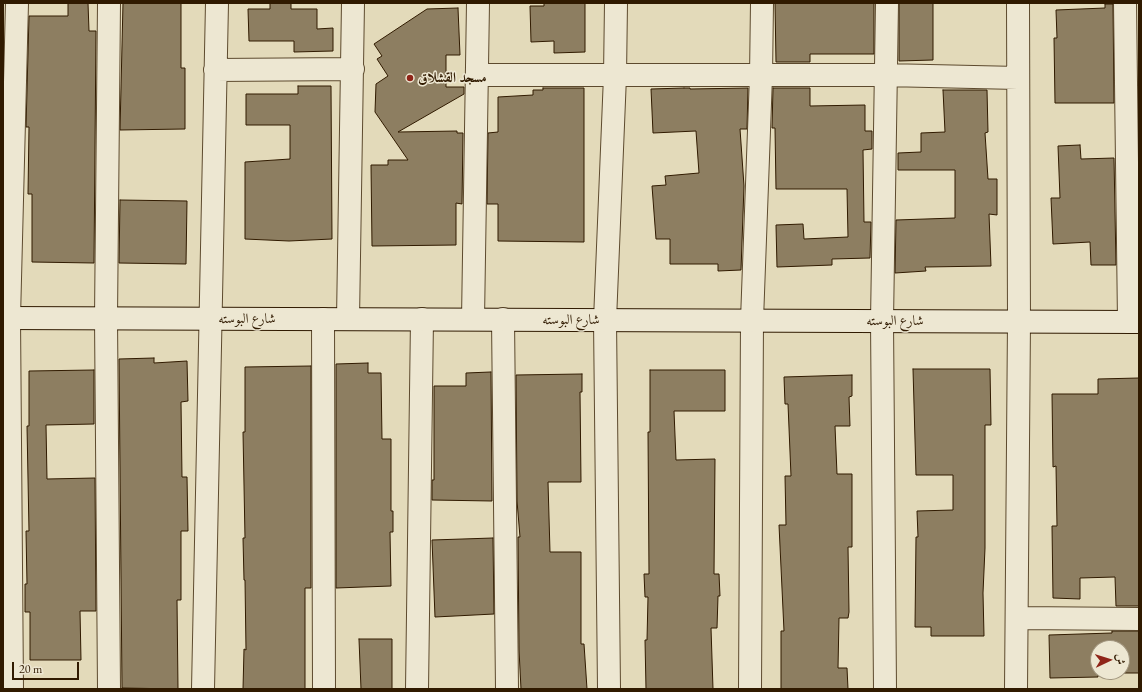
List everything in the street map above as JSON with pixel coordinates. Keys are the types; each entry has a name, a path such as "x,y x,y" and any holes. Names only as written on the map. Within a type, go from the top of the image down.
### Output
{"street":[{"path":"12,689 6,318 17,3"},
{"path":"108,689 106,318 109,3"},
{"path":"203,689 217,3"},
{"path":"348,319 353,3"},
{"path":"473,319 478,3"},
{"path":"609,689 605,320 615,76 616,3"},
{"path":"750,689 752,320 761,76 762,3"},
{"path":"885,689 882,321 887,3"},
{"path":"1016,689 1018,618 1019,321 1018,3"},
{"path":"1125,3 1134,322"},
{"path":"215,70 353,69"},
{"path":"478,75 885,75 1018,78"},
{"name":"شارع البوسته","path":"6,318 1134,322"},
{"path":"323,319 324,689"},
{"path":"417,689 422,319"},
{"path":"504,319 506,689"},
{"path":"1018,618 1139,619"}],"building":[{"path":"68,3 88,3 89,31 96,31 94,263 32,262 32,194 28,194 29,127 26,127 29,16 68,16"},
{"path":"123,3 181,3 181,68 185,68 185,129 120,130"},
{"path":"270,3 291,3 291,9 317,9 317,29 333,28 333,51 294,52 294,41 249,41 248,9 270,9"},
{"path":"544,3 585,3 585,52 554,53 554,41 531,42 530,6 544,6"},
{"path":"775,3 874,3 874,54 810,54 810,62 776,62"},
{"path":"899,3 933,3 933,60 899,61"},
{"path":"1105,4 1113,4 1114,103 1055,103 1054,38 1057,38 1056,10 1105,8"},
{"path":"458,8 460,55 446,55 446,87 464,87 464,94 398,132 457,131 457,133 463,133 462,204 456,203 456,245 372,246 371,165 388,165 388,160 408,160 375,112 376,84 388,76 377,59 382,56 374,44 427,9"},
{"path":"298,86 331,86 332,239 289,241 245,239 245,162 290,159 290,125 246,125 246,94 298,94"},
{"path":"543,88 584,88 584,242 498,241 498,204 487,204 488,133 498,132 498,97 533,95 533,90 543,90"},
{"path":"748,88 747,129 740,129 744,186 741,270 718,271 718,264 670,264 670,239 656,239 652,186 666,185 665,176 699,173 696,131 653,133 651,89"},
{"path":"773,88 810,88 810,106 865,105 865,131 872,131 872,149 863,150 864,222 871,222 870,258 832,259 832,265 777,267 776,225 803,224 804,239 848,237 847,189 776,189 775,128 772,128"},
{"path":"943,90 987,90 988,132 985,133 988,179 997,179 997,215 989,214 991,266 925,267 926,271 895,273 896,220 955,218 955,170 898,170 898,153 921,152 921,133 945,132"},
{"path":"1080,145 1081,159 1114,158 1116,265 1091,265 1090,242 1053,244 1051,198 1060,198 1058,146"},
{"path":"120,200 187,201 186,264 119,263"},
{"path":"154,358 154,363 187,361 188,401 181,402 182,477 187,477 188,531 181,531 181,600 177,600 178,689 122,688 119,359"},
{"path":"368,363 368,373 381,373 382,439 391,439 391,511 393,511 393,532 390,532 391,586 336,588 336,364"},
{"path":"311,366 311,588 305,588 305,689 243,689 244,649 246,650 243,538 245,538 243,432 245,432 245,367"},
{"path":"913,369 990,369 991,425 985,425 985,548 983,593 984,636 931,636 931,627 915,627 916,537 918,537 917,511 953,510 953,475 916,475"},
{"path":"94,370 94,424 46,425 47,479 95,478 96,611 80,611 81,660 30,660 30,612 25,612 25,584 27,584 26,531 29,531 27,426 29,426 29,371"},
{"path":"650,370 725,370 725,411 674,411 676,460 715,459 714,574 719,574 720,596 718,596 717,628 711,628 713,689 646,689 645,640 647,640 648,597 645,597 644,574 649,574 648,432 650,432"},
{"path":"491,372 492,501 432,500 432,480 434,480 434,386 466,386 466,373"},
{"path":"582,374 582,392 580,392 581,482 548,482 550,552 581,552 581,644 584,644 587,689 521,689 519,650 518,537 520,537 517,501 516,375"},
{"path":"852,375 852,396 849,397 850,426 835,426 837,474 852,474 852,547 848,547 849,612 848,618 839,618 838,668 847,668 848,689 781,689 781,631 784,631 779,525 786,525 785,476 791,476 788,404 785,404 784,377"},
{"path":"1139,378 1139,606 1116,606 1115,577 1080,578 1080,599 1053,598 1052,526 1057,526 1056,466 1053,467 1052,394 1098,394 1098,379"},
{"path":"493,538 494,614 435,617 432,540"},
{"path":"1139,631 1139,673 1130,673 1130,640 1090,640 1090,677 1050,678 1049,635"},
{"path":"359,639 392,639 392,689 361,689"}],"place":[{"name":"مسجد القشلاق","path":"410,78"}]}
